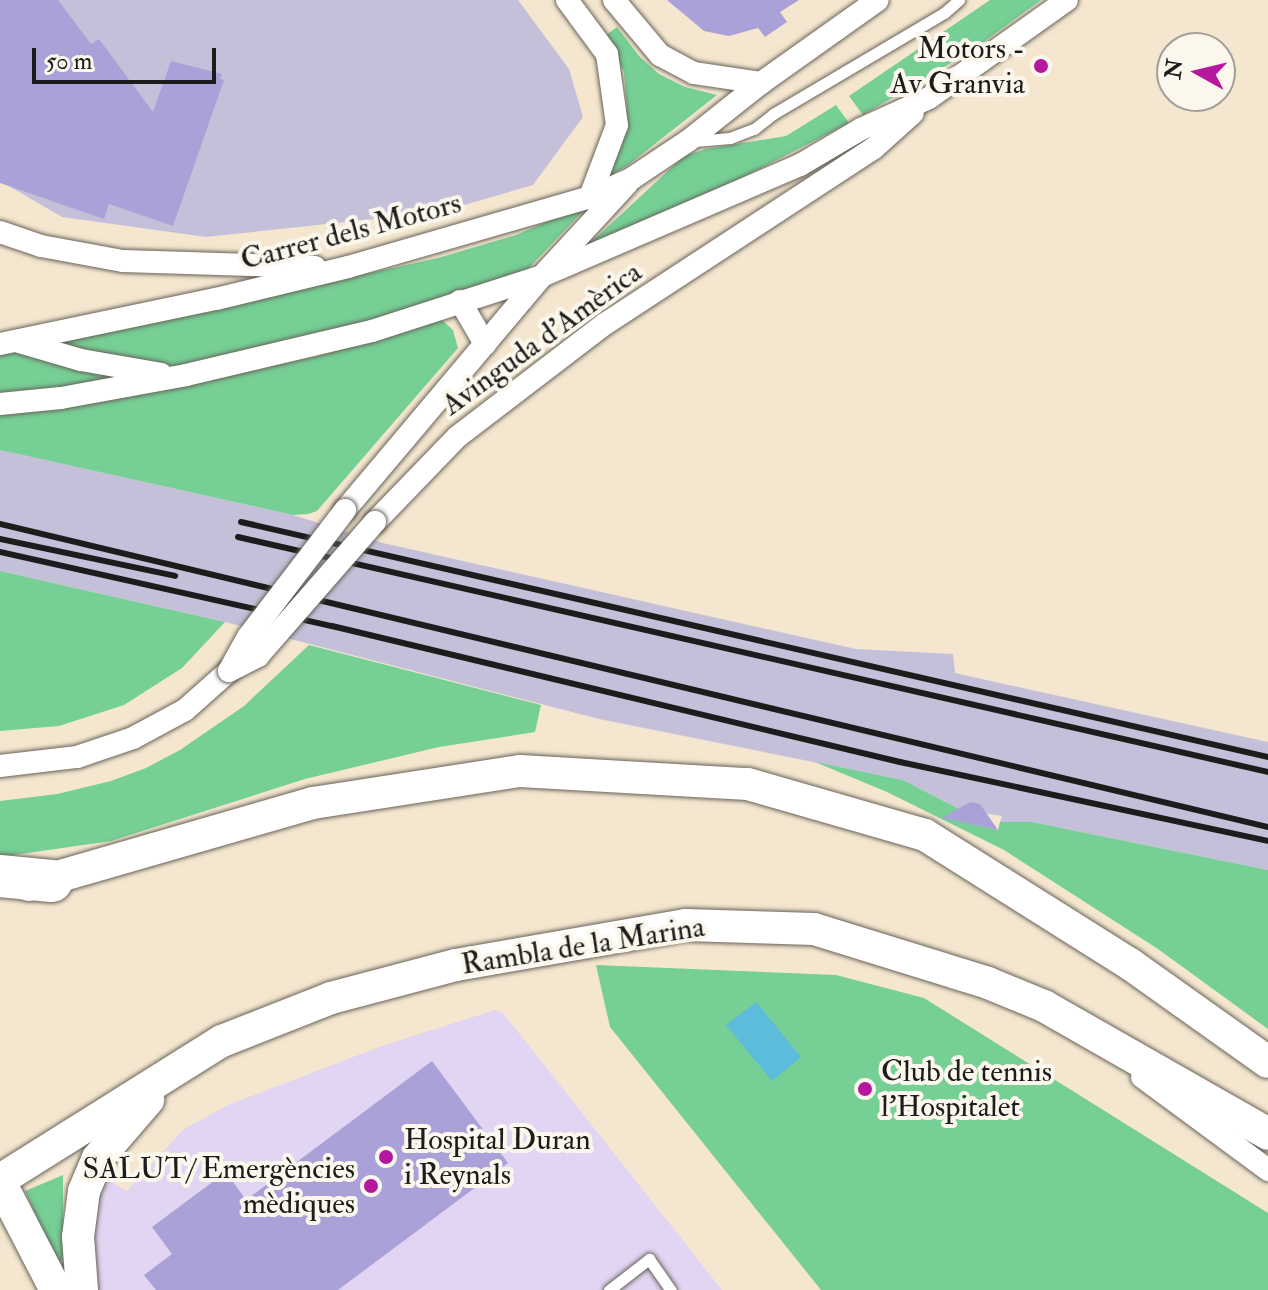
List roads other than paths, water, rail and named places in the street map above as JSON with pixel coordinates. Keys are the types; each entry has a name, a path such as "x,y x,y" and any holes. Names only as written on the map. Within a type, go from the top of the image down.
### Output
{"highway":[{"path":"0,876 52,881"}],"street":[{"path":"567,0 607,54 617,125 590,197"},
{"path":"614,0 660,55 694,73 761,83"},
{"name":"Carrer dels Motors","path":"5,339 216,299 348,267 590,197 631,179 688,141 761,83 878,0"},
{"name":"Carrer dels Motors","path":"0,404 61,398 186,375 372,331 542,276 800,165 861,129 929,98 1067,0"},
{"name":"Avinguda d'Amèrica","path":"0,766 77,757 133,738 185,710 229,671 258,656 375,522 469,428 605,324 874,148 929,98"},
{"name":"Avinguda d'Amèrica","path":"229,671 248,637 345,510 542,276 631,179"},
{"path":"0,232 41,246 123,261 197,266 348,267"},
{"path":"460,301 485,344"},
{"name":"Carrer dels Motors","path":"5,339 130,370 186,375"},
{"path":"0,887 52,881 313,803 520,771 748,784 925,835 1130,964 1268,1062"},
{"name":"Rambla de la Marina","path":"0,1181 222,1041 331,998 456,965 686,925 814,929 988,983 1044,1006 1268,1134"},
{"path":"1044,1006 1268,1170"},
{"path":"82,1290 78,1237 84,1191 98,1158 174,1073"},
{"path":"0,1181 56,1290"}],"lane":[{"name":"Carrer dels Motors","path":"688,141 730,138 754,129 773,114 944,13 959,0"},
{"path":"609,1290 649,1259 671,1290"}],"water":[{"path":"756,1002 801,1057 772,1081 726,1025"}],"railway":[{"path":"241,522 1268,757"},
{"path":"0,524 1268,827"},
{"path":"238,537 1268,772"},
{"path":"0,539 175,576"},
{"path":"0,552 332,626 900,762 1268,841"}],"place":[{"name":"Motors - Av Granvia","path":"1041,66"},
{"name":"Club de tennis l'Hospitalet","path":"865,1089"},
{"name":"Hospital Duran i Reynals","path":"386,1157"},
{"name":"SALUT/ Emergències mèdiques","path":"371,1186"}]}
